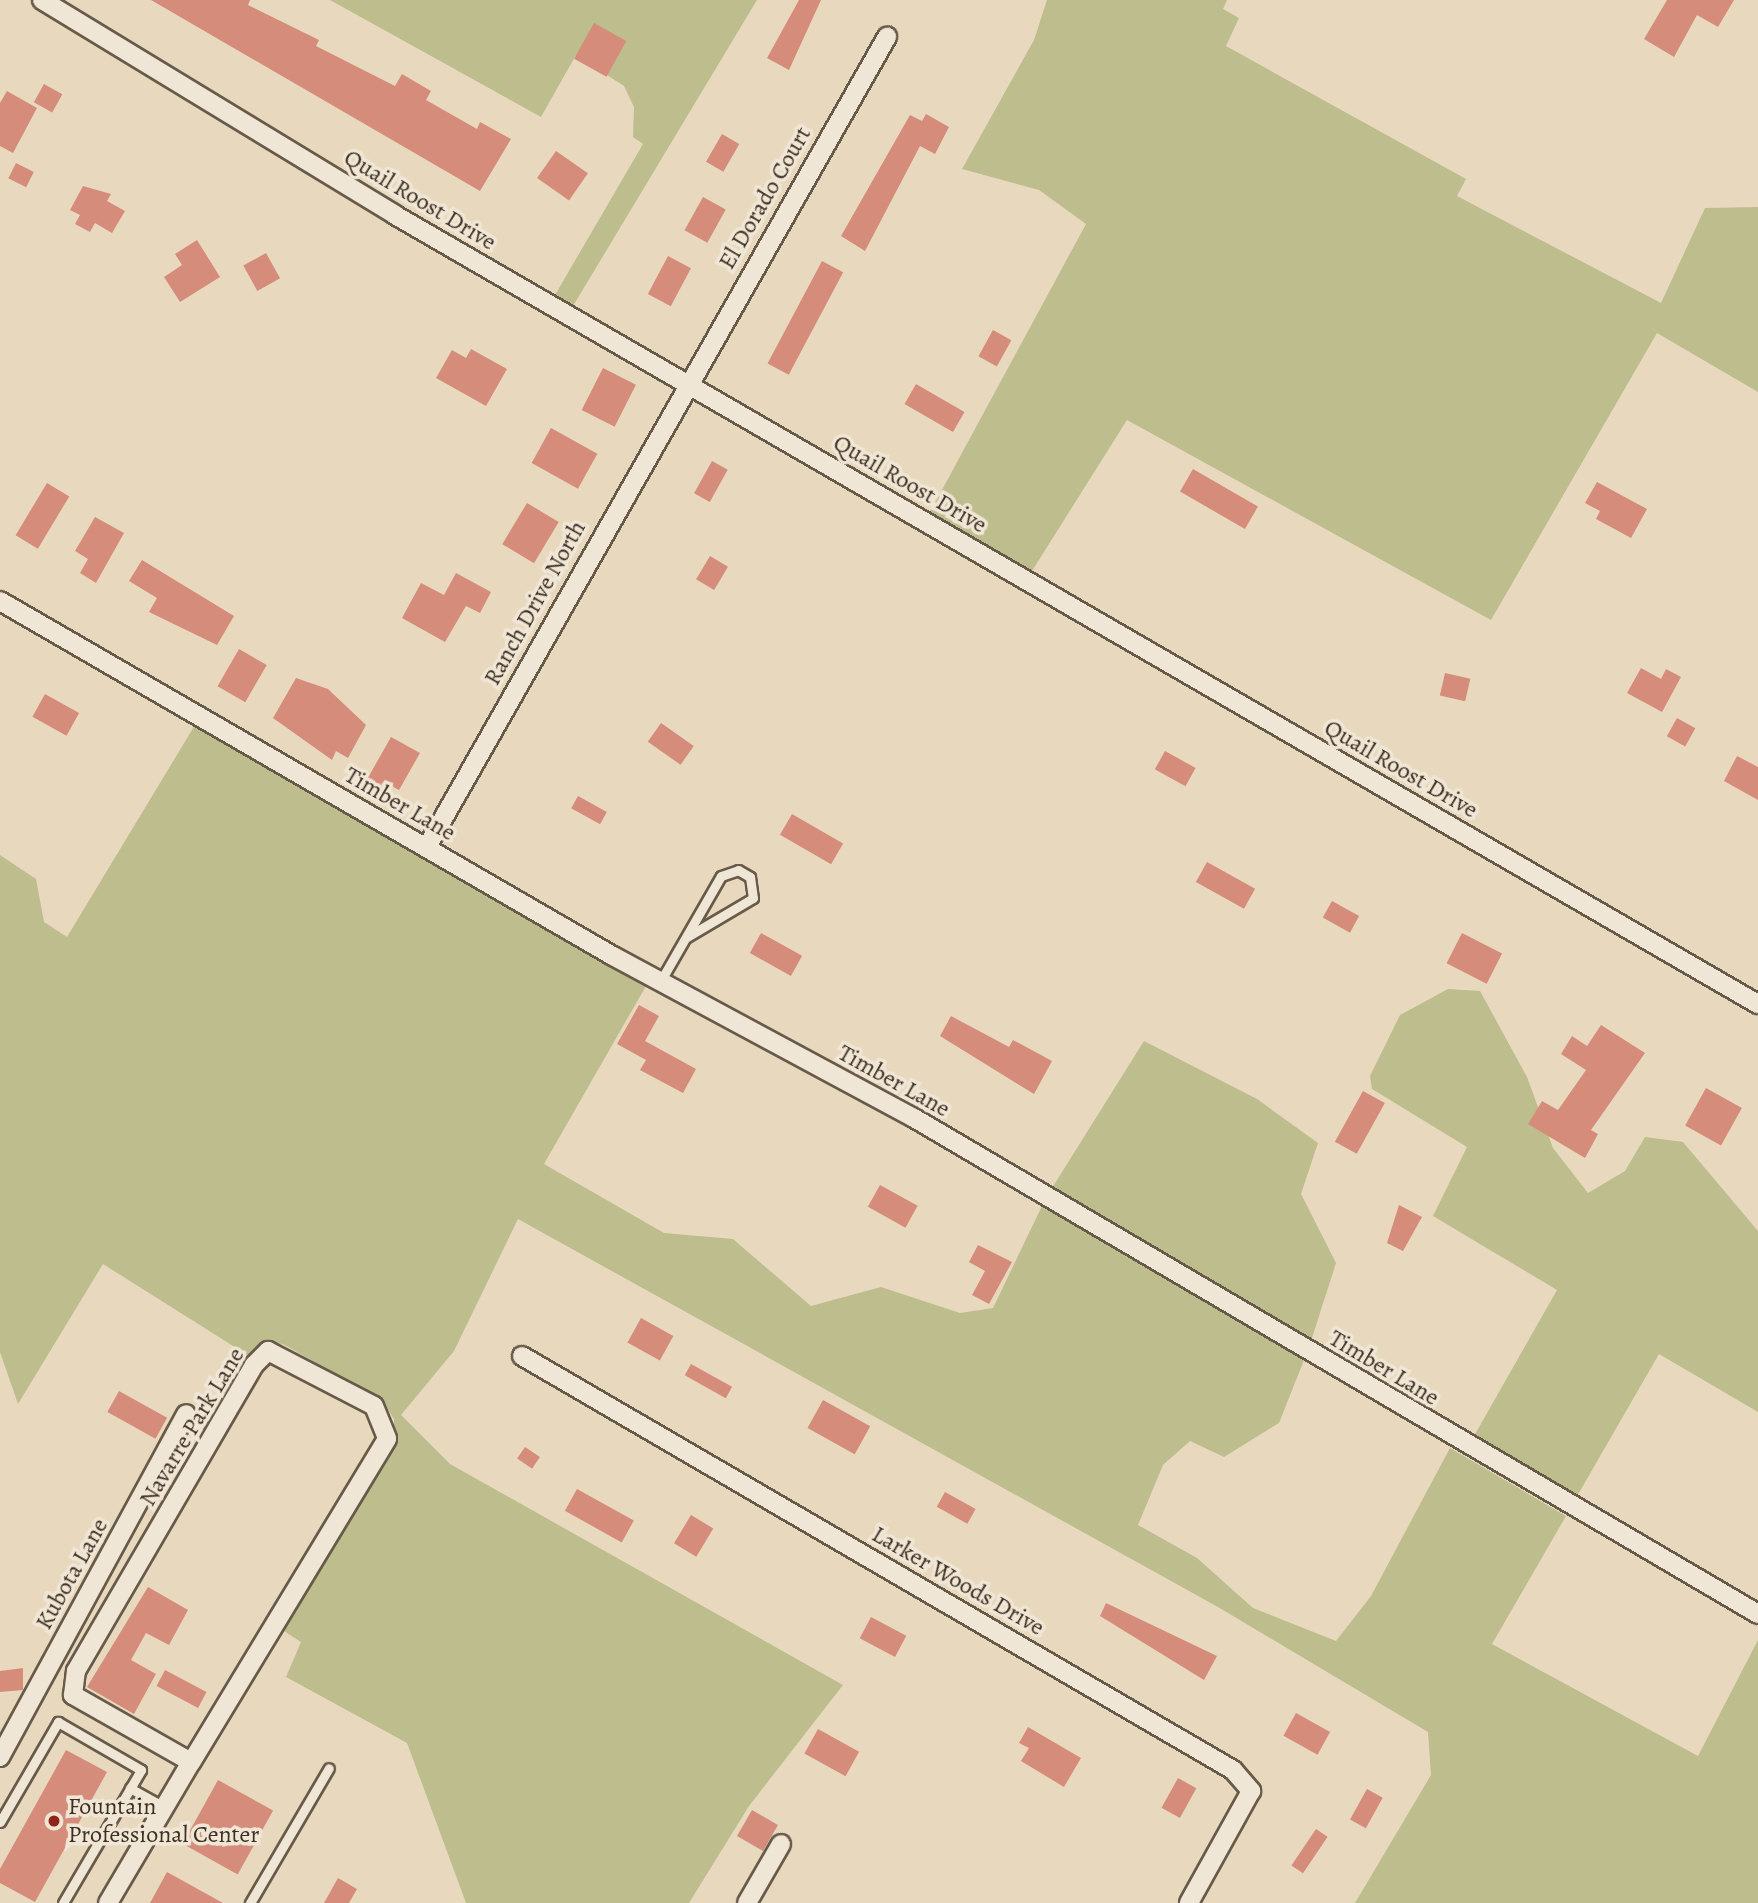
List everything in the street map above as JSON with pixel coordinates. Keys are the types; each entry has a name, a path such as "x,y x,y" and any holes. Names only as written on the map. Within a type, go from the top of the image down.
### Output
{"street":[{"name":"Quail Roost Drive","path":"42,0 395,215 1758,1004"},
{"name":"El Dorado Court","path":"687,383 887,37"},
{"name":"Ranch Drive North","path":"427,847 687,383"},
{"name":"Timber Lane","path":"0,601 660,982 914,1118 1758,1614"},
{"name":"Navarre Park Lane","path":"108,1903 387,1440 374,1406 268,1351 254,1365 76,1671 73,1695 191,1762"},
{"name":"Larker Woods Drive","path":"522,1356 1233,1770 1251,1791 1189,1903"},
{"name":"Kubota Lane","path":"0,1757 186,1414"},
{"path":"747,1903 781,1844"}],"lane":[{"path":"660,982 721,876 738,870 750,877 753,898 687,937"},
{"path":"0,1822 58,1722 141,1770 63,1903"},
{"path":"250,1903 329,1768"},
{"path":"130,1788 164,1807"}],"green space":[{"path":"330,0 757,0 573,306 555,295 643,144 633,137 634,107 624,86 576,55 541,117"},
{"path":"1047,0 1227,0 1223,9 1239,18 1226,46 1466,179 1457,196 1661,303 1705,208 1758,207 1758,392 1657,333 1491,620 1127,420 1032,571 930,512 1086,224 1039,190 962,169 1034,40"},
{"path":"195,725 646,986 544,1164 664,1233 733,1239 811,1306 881,1287 960,1313 993,1308 1042,1206 1304,1360 1279,1423 1224,1457 1190,1441 1163,1465 1138,1525 1197,1558 1253,1608 1336,1641 1371,1596 1450,1448 1566,1516 1492,1644 1698,1756 1758,1640 1758,1903 1355,1903 1431,1775 1428,1732 1218,1607 518,1219 454,1351 401,1415 450,1464 843,1685 749,1806 689,1903 466,1903 407,1743 286,1677 301,1642 284,1631 394,1444 394,1419 382,1400 283,1344 264,1342 249,1356 103,1264 18,1404 0,1352 0,855 36,879 44,922 67,937"},
{"path":"1448,989 1480,991 1527,1077 1553,1148 1588,1193 1625,1171 1645,1137 1683,1142 1758,1231 1758,1412 1659,1354 1576,1498 1464,1432 1474,1436 1557,1290 1433,1216 1467,1147 1372,1089 1370,1076 1400,1015"},
{"path":"1144,1041 1257,1099 1318,1143 1301,1194 1336,1263 1311,1341 1052,1188"}],"building":[{"path":"151,0 250,0 248,5 319,40 316,46 395,86 402,74 431,91 426,100 477,129 480,122 511,139 480,191"},
{"path":"799,0 821,0 789,70 767,58"},
{"path":"1667,0 1734,0 1718,27 1697,15 1674,57 1644,39"},
{"path":"594,23 626,41 606,77 574,59"},
{"path":"44,84 62,94 52,113 34,102"},
{"path":"7,91 37,108 13,153 0,146 0,103"},
{"path":"926,114 949,127 935,154 920,146 865,251 841,236 910,115 922,121"},
{"path":"722,134 739,144 723,172 706,162"},
{"path":"556,151 588,173 569,200 537,178"},
{"path":"16,163 34,172 26,187 8,178"},
{"path":"83,186 111,194 107,201 125,211 112,233 95,223 90,232 75,224 80,215 70,210"},
{"path":"703,197 726,210 707,243 685,230"},
{"path":"197,240 220,277 180,302 164,277 182,265 175,254"},
{"path":"266,253 280,278 257,291 243,266"},
{"path":"668,256 691,268 671,306 648,294"},
{"path":"822,261 843,272 789,375 768,363"},
{"path":"993,330 1011,340 997,366 978,356"},
{"path":"471,349 507,369 486,406 436,378 452,350 466,358"},
{"path":"603,368 636,385 615,427 582,410"},
{"path":"916,384 964,412 953,432 904,404"},
{"path":"551,428 597,454 578,489 532,463"},
{"path":"712,461 728,470 710,502 694,493"},
{"path":"1193,469 1258,506 1245,529 1180,492"},
{"path":"1597,482 1647,509 1631,538 1596,519 1600,511 1585,503"},
{"path":"47,483 69,496 38,549 16,535"},
{"path":"527,503 559,522 534,563 502,544"},
{"path":"95,517 124,533 96,583 80,573 88,559 75,551"},
{"path":"710,556 728,567 714,590 696,579"},
{"path":"142,560 234,616 217,645 149,612 157,598 129,581"},
{"path":"456,573 491,592 480,613 466,606 445,642 402,618 421,583 444,595"},
{"path":"239,649 267,665 245,702 218,686"},
{"path":"1641,668 1661,679 1666,669 1681,677 1662,712 1627,693"},
{"path":"1445,673 1470,679 1465,701 1440,695"},
{"path":"296,678 328,689 366,725 348,758 336,751 332,760 273,718"},
{"path":"45,694 79,713 67,736 32,717"},
{"path":"1677,718 1695,728 1685,747 1667,736"},
{"path":"661,723 694,746 681,765 648,742"},
{"path":"391,737 420,753 399,790 388,784 383,793 365,783"},
{"path":"1165,751 1196,768 1185,786 1155,769"},
{"path":"1737,756 1758,767 1758,800 1724,781"},
{"path":"578,796 607,812 600,824 571,808"},
{"path":"792,814 843,844 831,864 780,835"},
{"path":"1207,862 1255,889 1244,909 1196,882"},
{"path":"1332,901 1359,916 1350,933 1323,918"},
{"path":"761,933 802,956 791,976 750,953"},
{"path":"1462,933 1502,953 1487,984 1447,963"},
{"path":"639,1005 659,1016 645,1041 696,1069 683,1093 640,1070 646,1060 617,1044"},
{"path":"951,1016 1009,1047 1013,1040 1052,1061 1034,1094 940,1036"},
{"path":"1601,1025 1645,1053 1591,1130 1598,1134 1585,1158 1528,1124 1542,1101 1558,1110 1586,1070 1561,1054 1572,1036 1587,1046"},
{"path":"1706,1088 1742,1108 1721,1145 1685,1126"},
{"path":"1363,1091 1385,1103 1357,1154 1335,1142"},
{"path":"880,1185 918,1206 905,1228 868,1207"},
{"path":"1399,1205 1422,1217 1403,1251 1387,1243"},
{"path":"978,1245 1012,1262 989,1304 972,1295 985,1271 969,1262"},
{"path":"641,1318 673,1336 660,1360 627,1342"},
{"path":"691,1364 732,1387 726,1398 685,1375"},
{"path":"119,1391 167,1418 155,1439 107,1412"},
{"path":"823,1400 870,1426 855,1454 807,1428"},
{"path":"525,1447 540,1457 532,1469 517,1459"},
{"path":"577,1489 634,1521 622,1542 565,1511"},
{"path":"945,1492 976,1509 967,1524 937,1507"},
{"path":"691,1515 713,1528 696,1557 674,1543"},
{"path":"148,1587 188,1610 169,1645 146,1633 131,1660 156,1674 134,1714 87,1687"},
{"path":"1106,1603 1217,1656 1204,1680 1100,1616"},
{"path":"871,1617 906,1636 895,1657 860,1638"},
{"path":"23,1668 23,1690 0,1692 0,1671"},
{"path":"165,1670 206,1692 198,1708 157,1686"},
{"path":"1296,1713 1330,1732 1318,1755 1283,1736"},
{"path":"1028,1727 1081,1758 1064,1787 1021,1761 1029,1748 1019,1743"},
{"path":"818,1729 859,1752 846,1776 804,1753"},
{"name":"Fountain Professional Center","path":"66,1750 107,1772 35,1902 0,1883 0,1869"},
{"path":"1178,1778 1196,1788 1180,1818 1162,1808"},
{"path":"218,1780 273,1811 238,1874 183,1844"},
{"path":"1367,1789 1383,1798 1366,1828 1350,1820"},
{"path":"752,1810 778,1825 763,1851 737,1836"},
{"path":"1316,1829 1328,1837 1303,1873 1291,1865"},
{"path":"167,1872 223,1903 150,1903"},
{"path":"338,1878 357,1889 349,1903 324,1903"}],"place":[{"name":"Fountain Professional Center","path":"54,1821"}]}
